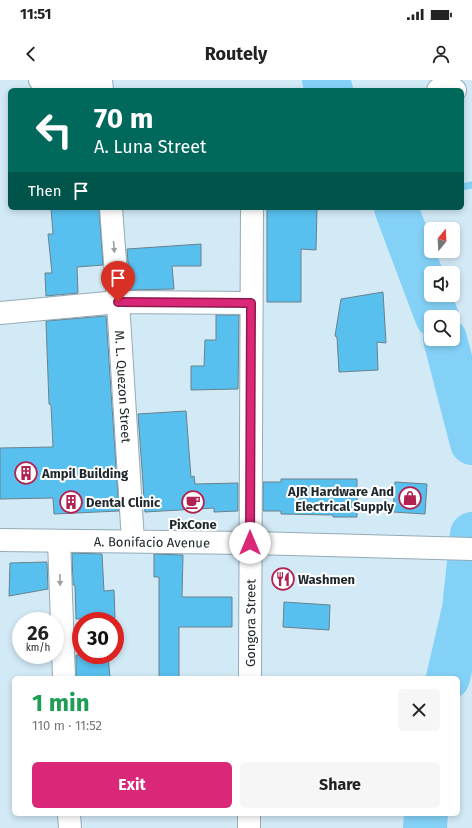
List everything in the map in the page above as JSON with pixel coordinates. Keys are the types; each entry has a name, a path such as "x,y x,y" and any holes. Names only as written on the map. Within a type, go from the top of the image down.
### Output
{"street":[{"path":"40,80 78,88"},
{"name":"M. L. Quezon Street","path":"111,210 133,541"},
{"name":"Gongora Street","path":"250,676 252,210"},
{"path":"0,313 118,302 251,303"},
{"name":"A. Bonifacio Avenue","path":"0,540 250,543 472,549"},
{"path":"59,541 64,676"},
{"path":"69,816 70,828"},
{"path":"249,816 249,828"}],"building":[{"path":"51,210 99,210 103,265 77,267 78,293 46,296 45,273 52,273 48,234 53,234"},
{"path":"267,210 317,210 316,250 301,249 301,302 267,302"},
{"path":"201,244 201,266 172,266 174,289 130,290 127,249"},
{"path":"383,292 386,343 377,342 378,370 339,372 337,337 335,336 341,299"},
{"path":"216,315 239,315 238,389 191,390 191,366 204,366 205,340 216,340"},
{"path":"106,316 119,511 54,514 53,498 0,499 0,448 53,447 51,405 49,404 46,321"},
{"path":"186,411 191,477 194,476 195,484 238,483 238,511 214,512 214,508 145,512 138,414"},
{"path":"281,479 357,479 357,517 281,514 281,511 263,511 263,482 281,482"},
{"name":"AJR Hardware And Electrical Supply","path":"395,482 427,484 425,514 393,512"},
{"path":"72,553 102,554 104,591 114,590 115,612 76,612 75,585 73,585"},
{"path":"154,554 183,555 182,597 232,597 232,627 179,627 179,676 159,676 159,577 154,577"},
{"path":"47,562 48,589 9,596 10,563"},
{"path":"284,602 330,605 329,630 283,627"},
{"path":"76,664 109,664 110,676 76,676"}],"waterway":[{"path":"324,80 330,88"},
{"path":"464,187 472,185"},
{"path":"397,210 434,310"},
{"path":"447,346 472,443"},
{"path":"448,676 464,609 472,534"},
{"path":"425,828 426,816"}],"place":[{"name":"Ampil Building","path":"26,473"},
{"name":"AJR Hardware And Electrical Supply","path":"410,498"},
{"name":"Dental Clinic","path":"71,502"},
{"name":"PixCone","path":"193,502"},
{"name":"Washmen","path":"283,579"}],"route":[{"path":"118,302 251,303 250,543"}]}
